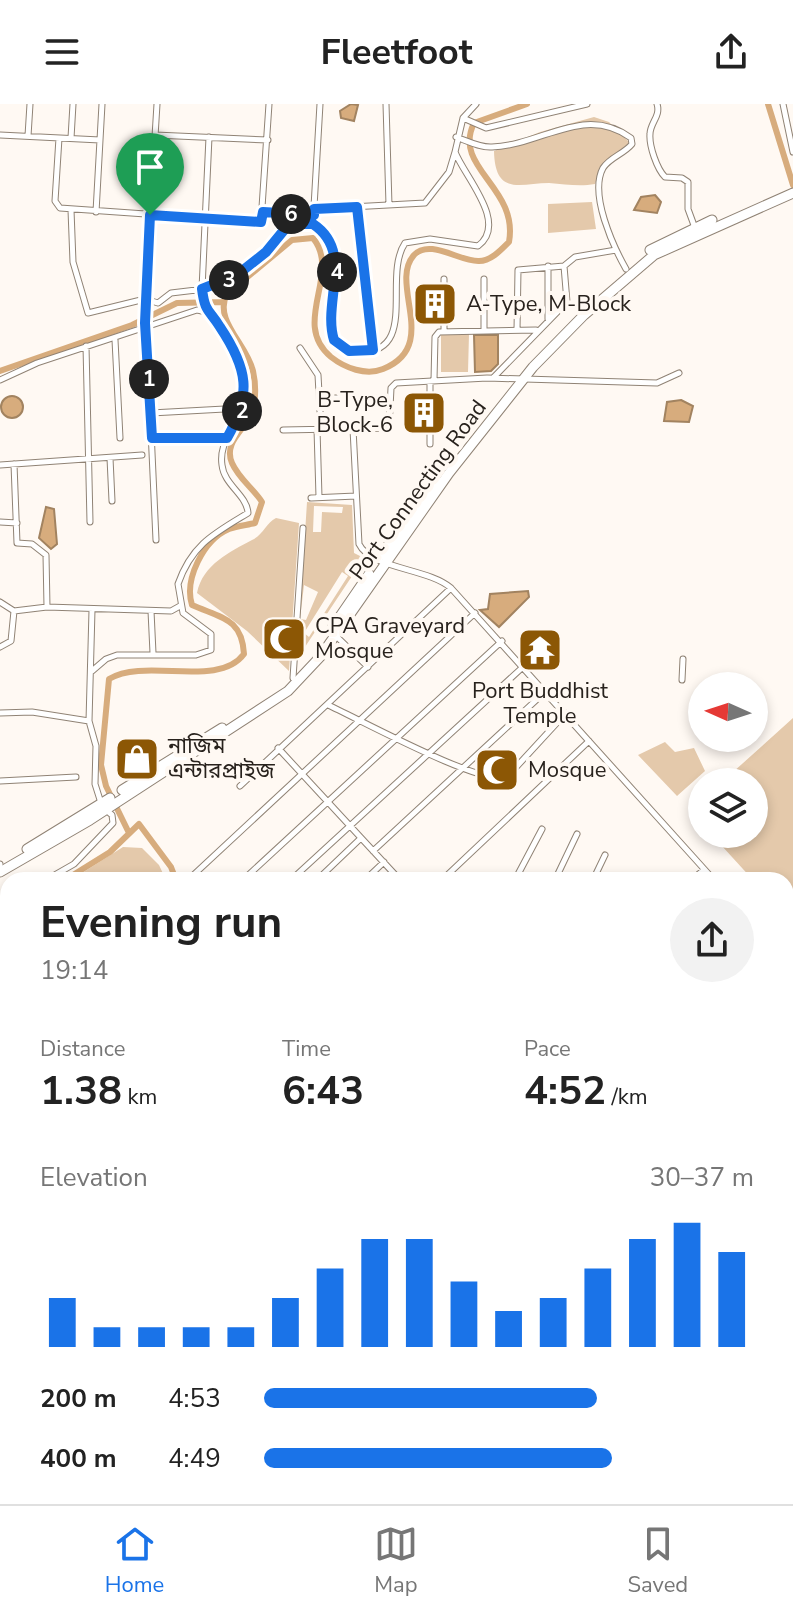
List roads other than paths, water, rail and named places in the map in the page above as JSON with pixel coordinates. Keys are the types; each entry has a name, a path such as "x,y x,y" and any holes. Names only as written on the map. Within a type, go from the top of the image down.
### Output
{"highway":[{"name":"Port Connecting Road","path":"518,381 584,315 646,260 793,187"},
{"name":"Port Connecting Road","path":"0,872 239,718 293,678 319,648 518,381 626,269 649,251 695,228 793,193"},
{"name":"Port Connecting Road","path":"123,793 288,691 310,669 335,635 381,561"},
{"name":"Port Connecting Road","path":"0,864 104,806"}],"street":[{"path":"28,136 30,104"},
{"path":"71,138 73,104"},
{"path":"96,212 102,104"},
{"path":"156,540 145,299 157,104"},
{"path":"59,138 55,201 60,208 262,221 269,104"},
{"path":"313,224 320,104"},
{"path":"386,104 389,205"},
{"path":"263,212 314,212 425,203 449,172 467,107 476,104"},
{"path":"464,119 486,128 587,104"},
{"path":"657,104 659,111 649,133 659,171 665,177 686,179 688,209 695,228"},
{"path":"783,104 793,152"},
{"path":"605,116 625,131 632,144 610,160 600,176 601,199 626,269"},
{"path":"458,138 484,146 504,145 578,118"},
{"path":"0,135 100,140"},
{"path":"155,135 268,140"},
{"path":"92,671 106,659 117,655 196,655 211,650 211,634 183,613 178,584 193,554 222,526 248,513 222,467 227,438 243,408 244,373 223,330 204,309 202,291 209,137"},
{"path":"71,210 73,262 88,313 145,299 158,303 171,293 202,291 237,275 266,252 289,224 313,224 326,235 336,268 331,320 334,340 349,351 373,350 392,340 396,329 396,263 405,243 430,239 478,246 486,235 489,216 455,152"},
{"path":"357,207 373,350"},
{"path":"517,330 518,270 564,266 575,257 617,250"},
{"path":"548,266 548,320"},
{"path":"492,378 567,302 564,266"},
{"path":"444,279 444,332"},
{"path":"484,279 484,331"},
{"path":"0,380 86,346 115,340 146,326 204,309"},
{"path":"430,444 435,337 444,332 536,330"},
{"path":"115,340 120,438"},
{"path":"86,346 90,522"},
{"path":"300,348 318,375 319,497"},
{"path":"283,430 389,428 392,384 492,378 657,383 679,373"},
{"path":"320,398 390,398"},
{"path":"151,413 243,408"},
{"path":"353,429 359,544 363,551 381,561 433,577 451,588 590,740 704,870 701,872"},
{"path":"152,438 227,438"},
{"path":"0,465 142,455"},
{"path":"110,458 112,501"},
{"path":"14,464 17,543 32,544 46,555 47,607"},
{"path":"311,498 356,496"},
{"path":"0,522 17,523"},
{"path":"293,678 303,528"},
{"path":"240,786 451,588"},
{"path":"0,602 14,611 47,607 175,611 180,606"},
{"path":"60,872 74,864 114,819 104,806 95,784 96,746 89,721 92,610"},
{"path":"0,647 11,641 14,611"},
{"path":"151,611 153,653"},
{"path":"197,872 475,613"},
{"path":"335,635 368,667"},
{"path":"252,872 502,641"},
{"path":"682,680 683,659"},
{"path":"299,872 524,666"},
{"path":"373,851 546,691"},
{"path":"328,705 462,769 492,779 507,777 566,713"},
{"path":"0,713 32,712 89,721"},
{"path":"450,872 590,740"},
{"path":"278,748 393,872"},
{"path":"0,781 76,777"},
{"path":"519,872 542,829"},
{"path":"559,872 577,834"},
{"path":"325,872 361,838"},
{"path":"597,872 605,855"},
{"path":"373,872 384,862"}],"waterway":[{"path":"129,833 106,786 101,765 109,679 142,671 217,670 232,664 244,654 234,626 192,605 190,595 193,573 204,551 229,529 255,523 262,502 238,474 230,456 232,442 251,414 255,387 250,361 227,323 224,313 227,294 292,240 313,238 320,252 322,267 315,314 315,329 320,344 337,361 363,371 383,369 400,359 409,346 411,330 406,282 414,255 428,249 483,261 509,242 505,207 478,166 470,139 474,123 527,104"},
{"path":"768,104 793,185"},
{"path":"0,371 132,325 177,303 223,302"},
{"path":"78,872 110,852 139,824 173,872"}],"place":[{"name":"A-Type, M-Block","path":"435,304"},
{"name":"B-Type, Block-6","path":"424,413"},
{"name":"CPA Graveyard Mosque","path":"284,639"},
{"name":"Port Buddhist Temple","path":"540,650"},
{"name":"নাজিম এন্টারপ্রাইজ","path":"137,759"},
{"name":"Mosque","path":"497,770"}]}
